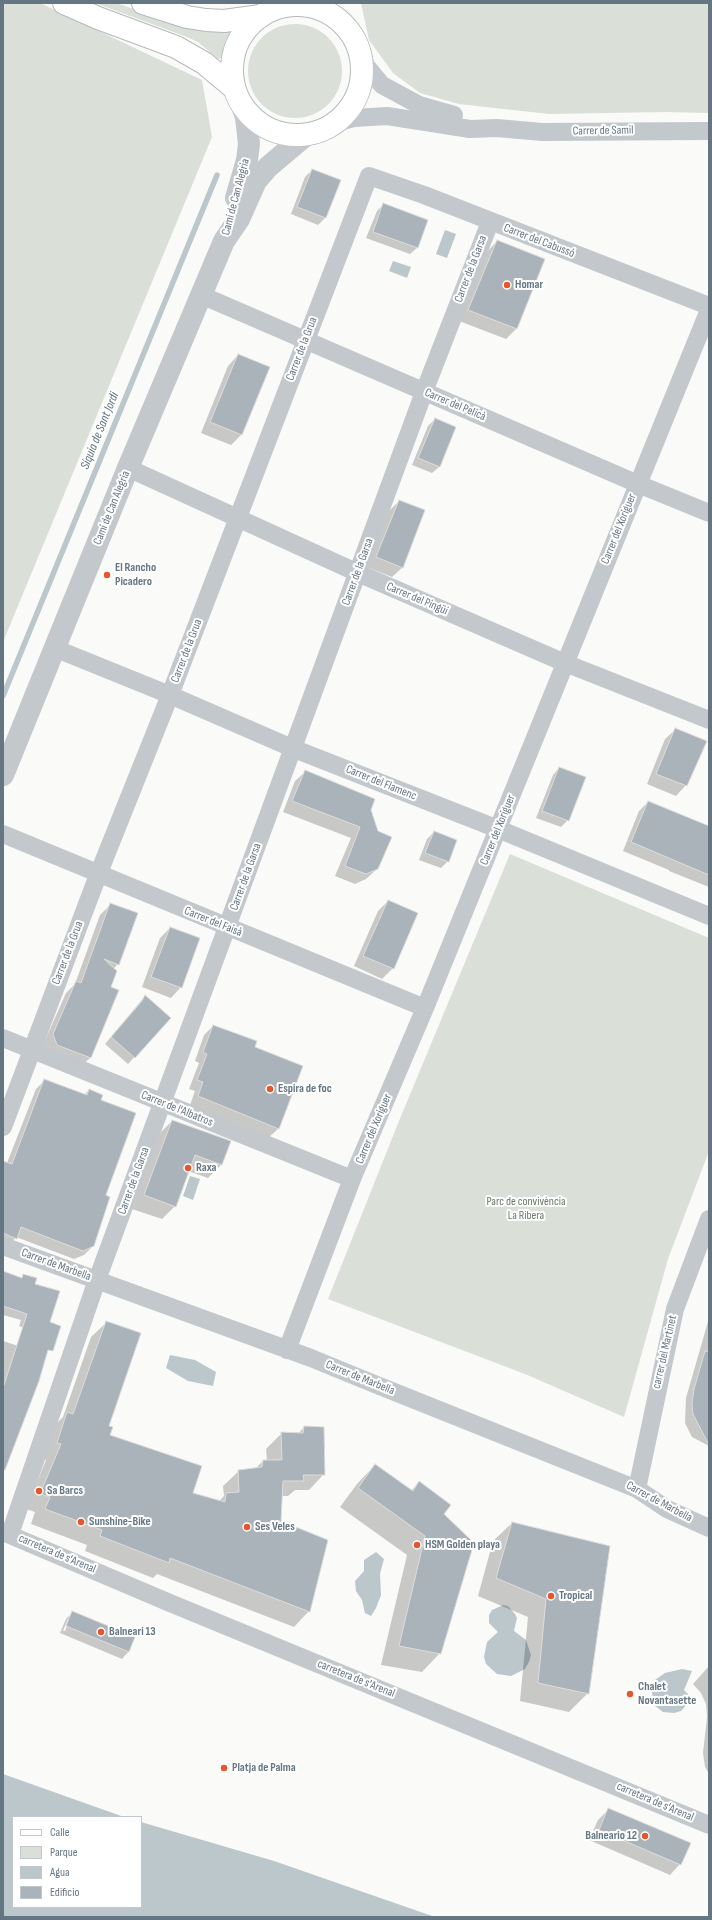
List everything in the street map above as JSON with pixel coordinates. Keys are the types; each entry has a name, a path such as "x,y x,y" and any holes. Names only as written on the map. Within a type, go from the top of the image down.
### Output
{"main road":[{"path":"64,3 81,11 176,47 190,54 204,63 238,97 257,122 275,132 296,135 306,135 317,132 335,124 351,107 360,87 362,70 360,53 351,33 344,3"},
{"path":"143,3 188,17 206,20 231,20 261,16"},
{"path":"238,97 232,68 236,47 246,29 261,16 271,10 295,4 305,5 326,12 339,21 351,33"}],"street":[{"name":"Carrer de Samil","path":"360,53 367,67 382,85 405,99 433,110 472,119 497,128"},
{"name":"Camí de Can Alegria","path":"224,241 229,214 241,186 247,160 248,132 238,97"},
{"name":"Carrer de Samil","path":"335,124 354,118 387,116 470,129 497,128 542,132 709,131"},
{"name":"Camí de Can Alegria","path":"3,776 128,468 224,241 239,219 250,192 259,178 268,167 306,135"},
{"name":"Carrer del Cabussó","path":"369,176 424,195 490,222 709,306"},
{"name":"Carrer de la Grua","path":"3,1127 98,875 170,695 236,518 369,176"},
{"name":"Carrer de la Garsa","path":"6,1533 292,748 424,392 490,222"},
{"name":"Carrer del Pelicà","path":"201,295 638,484 709,513"},
{"name":"Carrer del Xoriguer","path":"287,1350 352,1180 425,1008 709,310"},
{"name":"Carrer del Pingüí","path":"128,468 358,573 565,663 709,720"},
{"name":"Carrer del Flamenc","path":"54,648 170,695 292,748 498,829 709,916"},
{"name":"Carrer del Faisà","path":"3,834 98,875 425,1008"},
{"name":"Carrer de l'Albatros","path":"3,1038 352,1180"},
{"name":"carrer del Martinet","path":"637,1489 675,1309 709,1219"},
{"name":"Carrer de Marbella","path":"3,1246 287,1350 637,1489 667,1509 709,1528"},
{"name":"carretera de s'Arenal","path":"6,1533 177,1606 609,1782 709,1825"}],"green space":[{"path":"3,3 40,3 202,80 212,137 3,642"},
{"path":"95,3 117,3 169,22 192,28 218,32 231,29 232,32 222,57 218,59 198,42"},
{"path":"361,3 709,3 709,113 666,112 549,114 459,104 420,93 393,73 369,40"},
{"path":"295,24 313,27 328,38 339,53 342,71 339,89 328,104 313,115 295,118 277,115 262,104 251,89 248,71 251,53 262,38 277,27"},
{"name":"Parc de convivència La Ribera","path":"510,854 709,938 709,1151 668,1259 624,1417 525,1374 328,1299 399,1121"}],"water":[{"path":"445,230 456,234 447,258 436,254"},
{"path":"393,261 411,267 407,278 389,271"},
{"path":"190,1176 200,1179 193,1200 183,1196"},
{"path":"170,1355 195,1360 216,1372 213,1386 188,1381 166,1368"},
{"path":"376,1552 384,1559 380,1574 381,1595 371,1616 365,1613 362,1600 356,1591 355,1581 364,1571 364,1560"},
{"path":"503,1605 508,1606 515,1614 517,1618 514,1631 526,1640 531,1655 525,1669 511,1676 497,1674 486,1664 484,1657 487,1642 498,1632 489,1623 489,1615 492,1610"},
{"path":"682,1669 692,1671 684,1690 689,1695 690,1701 681,1711 674,1713 663,1712 655,1706 651,1689 655,1680 665,1673"},
{"path":"3,1774 121,1816 12,1816 12,1908 142,1908 142,1822 274,1861 435,1917 3,1917"}],"building":[{"path":"312,169 341,180 326,218 297,207"},
{"path":"383,203 428,220 418,248 373,232"},
{"name":"Homar","path":"497,240 545,259 517,329 468,310"},
{"path":"238,354 270,367 242,435 210,422"},
{"path":"435,418 456,427 440,467 418,458"},
{"path":"399,500 425,510 403,568 376,557"},
{"path":"675,728 707,741 687,786 656,774"},
{"path":"559,767 586,777 569,821 542,811"},
{"path":"305,770 375,799 371,810 378,831 392,837 378,869 366,874 345,866 360,827 292,801"},
{"path":"648,801 709,826 709,875 631,842"},
{"path":"434,831 457,840 449,862 425,853"},
{"path":"388,900 418,913 394,969 363,956"},
{"path":"110,903 138,913 119,965 104,959 117,971 111,987 119,990 91,1058 57,1045 53,1034 76,981 81,983"},
{"path":"170,927 200,938 182,988 151,977"},
{"path":"145,995 171,1018 135,1058 111,1037 142,1001"},
{"path":"213,1025 257,1041 255,1047 303,1066 279,1129 198,1096 203,1082 197,1080 207,1054 203,1052"},
{"path":"44,1079 87,1095 89,1089 103,1095 101,1100 136,1113 106,1195 110,1197 94,1246 83,1251 21,1227 17,1239 3,1233 3,1161 12,1164"},
{"path":"172,1120 231,1141 222,1165 195,1155 176,1207 144,1195"},
{"path":"3,1271 22,1278 23,1274 37,1278 35,1284 60,1291 50,1322 61,1326 53,1351 48,1350 39,1381 5,1470 3,1470 3,1388 27,1314 3,1306"},
{"path":"106,1321 141,1333 109,1426 113,1427 110,1435 202,1466 193,1493 225,1502 226,1493 239,1492 238,1470 262,1467 263,1460 282,1460 281,1432 303,1433 304,1426 324,1427 325,1475 303,1475 304,1481 283,1481 281,1521 328,1540 310,1612 170,1558 169,1563 100,1536 102,1530 45,1509 50,1497 40,1494 61,1444 57,1443 67,1412 73,1414"},
{"path":"705,1351 709,1352 709,1445 693,1414 692,1404 694,1389"},
{"path":"375,1464 413,1491 419,1481 451,1505 444,1514 474,1543 441,1654 399,1646 425,1536 358,1488"},
{"path":"512,1522 610,1546 589,1694 538,1683 546,1599 496,1578"},
{"name":"Balneari 13","path":"72,1611 135,1637 129,1652 66,1626"},
{"name":"Balneario 12","path":"608,1808 691,1843 681,1865 599,1830"}],"waterway":[{"name":"Síquia de Sant Jordi","path":"3,696 217,175"}],"place":[{"name":"Homar","path":"507,285"},
{"name":"El Rancho Picadero","path":"107,575"},
{"name":"Espira de foc","path":"270,1089"},
{"name":"Raxa","path":"188,1168"},
{"name":"Sa Barcs","path":"39,1491"},
{"name":"Sunshine-Bike","path":"81,1522"},
{"name":"Ses Veles","path":"247,1527"},
{"name":"HSM Golden playa","path":"417,1545"},
{"name":"Tropical","path":"551,1596"},
{"name":"Balneari 13","path":"101,1632"},
{"name":"Chalet Novantasette","path":"630,1694"},
{"name":"Platja de Palma","path":"224,1768"},
{"name":"Balneario 12","path":"645,1836"}]}
